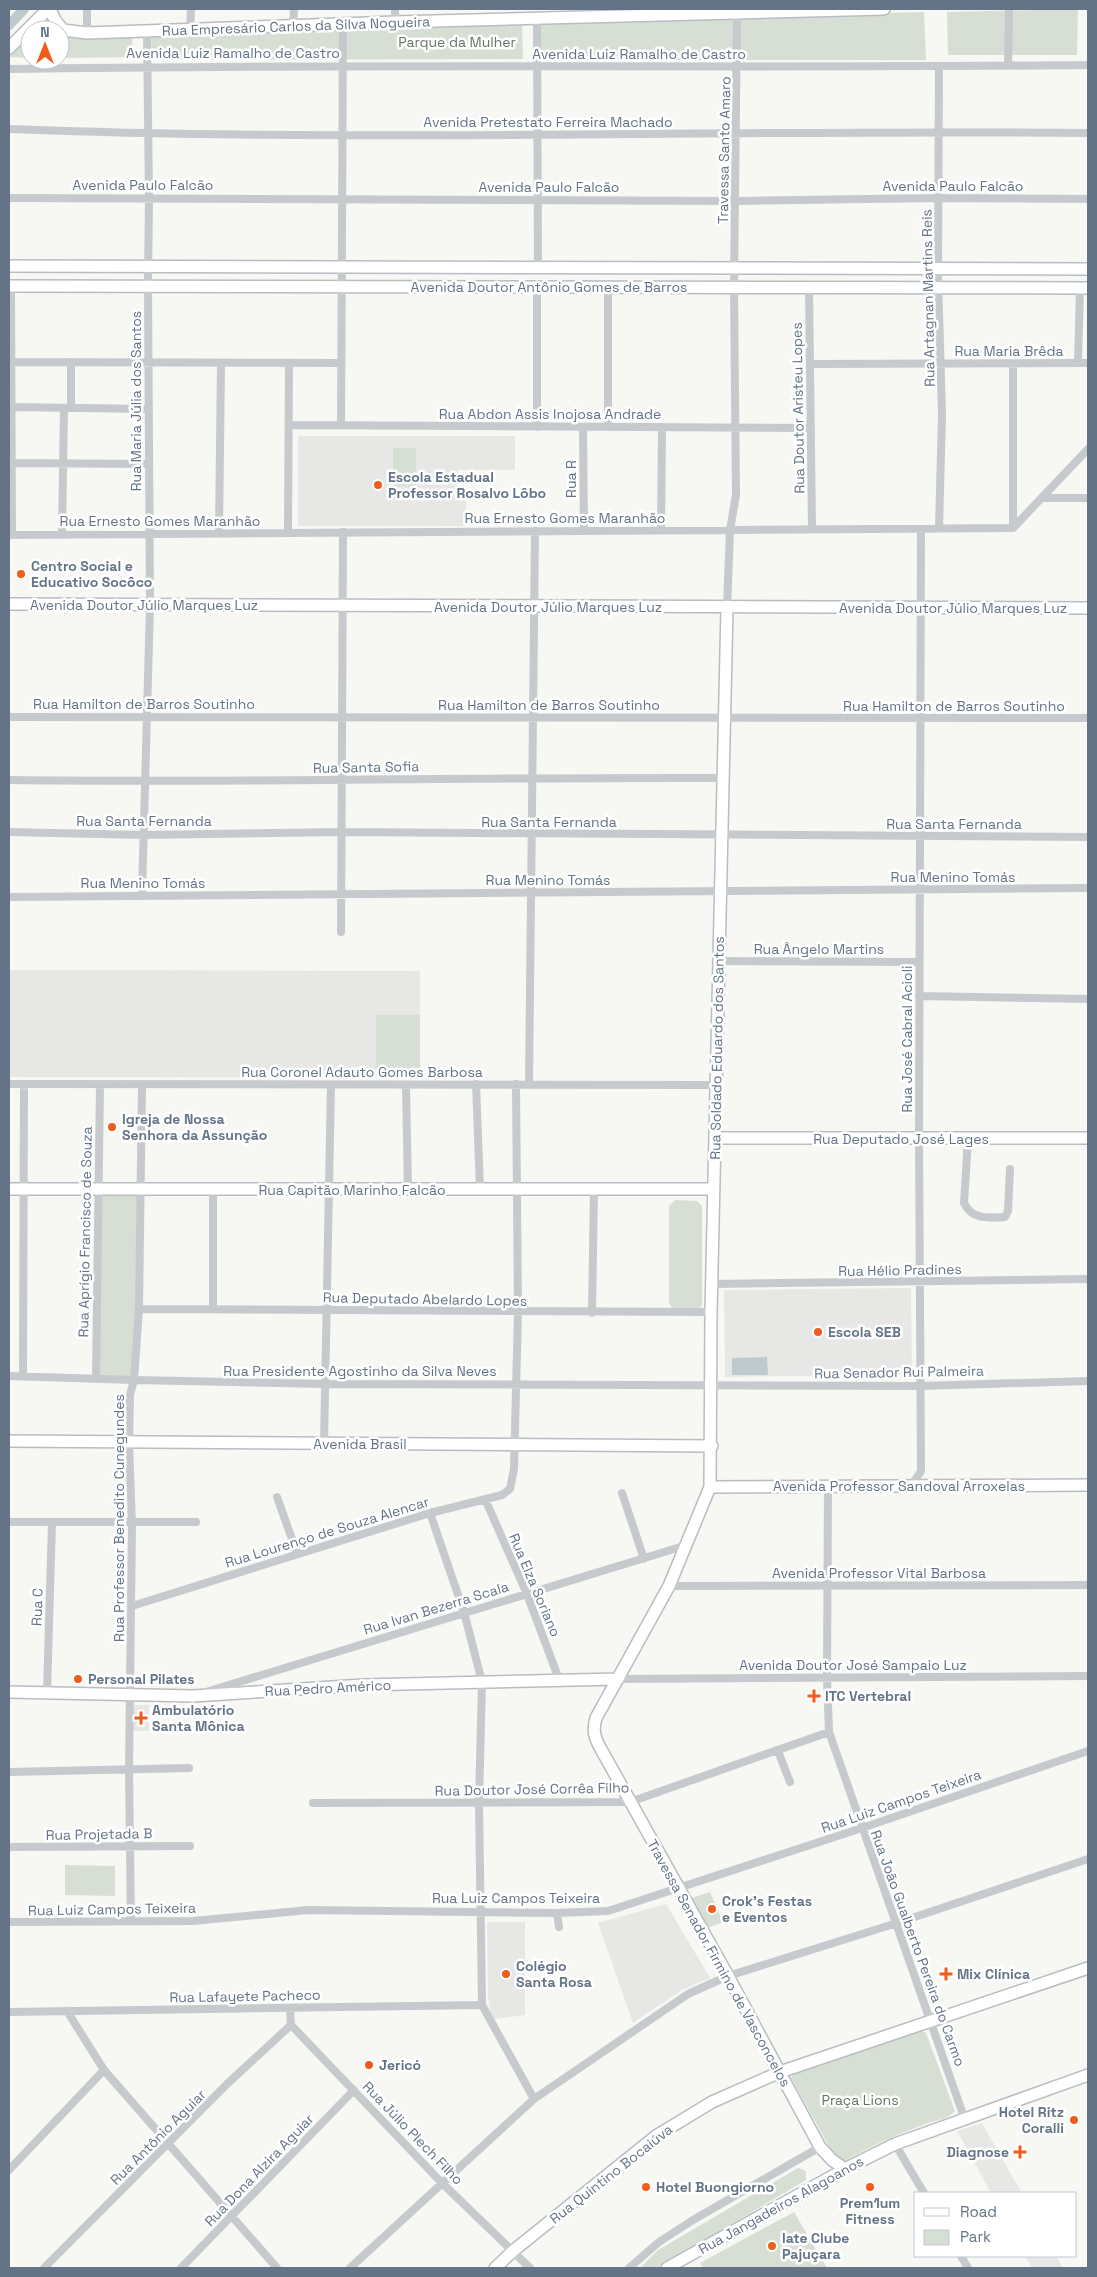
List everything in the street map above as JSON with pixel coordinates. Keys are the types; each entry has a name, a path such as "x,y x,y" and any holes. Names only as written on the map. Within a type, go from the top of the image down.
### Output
{"street":[{"name":"Rua Empresário Carlos da Silva Nogueira","path":"49,9 54,20 63,30 87,33 395,22 500,15 537,19 602,13 702,11 737,13 884,9"},
{"path":"9,48 49,9"},
{"path":"87,9 87,33"},
{"path":"190,30 191,9"},
{"path":"293,26 294,9"},
{"path":"395,9 395,22"},
{"path":"1008,66 1009,9"},
{"name":"Travessa Santo Amaro","path":"727,608 730,530 736,495 737,427 734,288 738,67 737,13"},
{"path":"537,19 538,268"},
{"path":"341,426 343,24"},
{"name":"Rua Maria Júlia dos Santos","path":"142,895 150,605 147,32"},
{"name":"Avenida Luiz Ramalho de Castro","path":"9,69 342,65 738,67 1088,65"},
{"name":"Rua Artagnan Martins Reis","path":"939,66 938,288 942,364 939,528"},
{"name":"Avenida Pretestato Ferreira Machado","path":"9,129 149,135 1088,132"},
{"name":"Avenida Paulo Falcão","path":"9,198 149,197 736,201 938,198 1088,200"},
{"name":"Avenida Doutor Antônio Gomes de Barros","path":"9,266 1088,269"},
{"path":"10,286 10,535"},
{"name":"Avenida Doutor Antônio Gomes de Barros","path":"10,286 1084,288"},
{"path":"537,287 537,427"},
{"path":"608,287 608,427"},
{"name":"Rua Doutor Aristeu Lopes","path":"809,287 812,529"},
{"path":"1078,363 1084,288"},
{"path":"9,362 341,363"},
{"path":"62,534 64,464 71,362"},
{"path":"219,533 221,363"},
{"path":"288,533 289,363"},
{"name":"Rua Maria Brêda","path":"810,364 1088,363"},
{"path":"1013,364 1013,528"},
{"path":"10,407 149,410"},
{"name":"Rua Abdon Assis Inojosa Andrade","path":"289,426 811,428"},
{"name":"Rua R","path":"583,427 584,531"},
{"path":"661,530 662,427"},
{"path":"1013,528 1088,449"},
{"path":"11,463 149,464"},
{"path":"1043,498 1088,498"},
{"path":"920,528 920,608"},
{"name":"Rua Ernesto Gomes Maranhão","path":"10,535 1013,528"},
{"path":"529,1084 535,531"},
{"path":"341,932 343,532"},
{"name":"Avenida Doutor Júlio Marques Luz","path":"9,604 343,607 1088,608"},
{"name":"Rua Soldado Eduardo dos Santos","path":"669,1586 710,1488 712,1446 711,1312 727,608"},
{"name":"Rua José Cabral Acioli","path":"920,608 919,1139 921,1471"},
{"name":"Rua Hamilton de Barros Soutinho","path":"9,716 1088,718"},
{"name":"Rua Santa Sofia","path":"9,780 145,782 532,777 723,778"},
{"name":"Rua Santa Fernanda","path":"9,832 144,835 342,832 1088,837"},
{"name":"Rua Menino Tomás","path":"9,897 1088,888"},
{"name":"Rua Ângelo Martins","path":"718,961 919,962"},
{"path":"919,996 1088,999"},
{"name":"Rua Coronel Adauto Gomes Barbosa","path":"9,1084 716,1085"},
{"path":"23,1376 24,1084"},
{"path":"476,1084 480,1189"},
{"path":"515,1444 518,1312 516,1084"},
{"name":"Rua Aprígio Francisco de Souza","path":"96,1378 97,1188 100,1085"},
{"name":"Rua Professor Benedito Cunegundes","path":"131,1922 129,1770 132,1524 129,1443 130,1395 134,1380 139,1309 142,1085"},
{"path":"324,1444 331,1085"},
{"path":"406,1086 408,1190"},
{"name":"Rua Deputado José Lages","path":"715,1138 1088,1138"},
{"path":"714,1189 718,1151 725,1142 734,1138"},
{"path":"968,1139 964,1203 967,1210 982,1218 1004,1217 1008,1211 1010,1168"},
{"path":"694,1189 702,1186 714,1174"},
{"name":"Rua Capitão Marinho Falcão","path":"9,1189 140,1187 213,1190 714,1189"},
{"path":"592,1313 594,1189"},
{"path":"213,1190 213,1309"},
{"name":"Rua Hélio Pradines","path":"712,1284 921,1283 1088,1279"},
{"name":"Rua Deputado Abelardo Lopes","path":"139,1309 592,1313 711,1312"},
{"name":"Rua Presidente Agostinho da Silva Neves","path":"9,1376 325,1384 711,1386"},
{"name":"Rua Senador Rui Palmeira","path":"711,1386 921,1386 1088,1381"},
{"name":"Avenida Brasil","path":"9,1441 712,1446"},
{"name":"Rua Lourenço de Souza Alencar","path":"132,1606 430,1513 502,1494 510,1489 514,1469 515,1444"},
{"path":"906,1486 914,1482 921,1471 928,1481 938,1486"},
{"name":"Avenida Professor Sandoval Arroxelas","path":"710,1488 1088,1485"},
{"name":"Rua João Gualberto Pereira do Carmo","path":"828,1487 829,1585 827,1678 829,1732 932,2020 965,2120"},
{"path":"622,1493 644,1558"},
{"path":"277,1497 298,1554"},
{"name":"Rua Elza Soriano","path":"485,1499 526,1594 560,1682"},
{"path":"430,1513 464,1612 482,1682 479,1803 482,2005 534,2099"},
{"path":"9,1522 132,1524 196,1522"},
{"name":"Rua C","path":"47,1692 52,1523"},
{"name":"Rua Ivan Bezerra Scala","path":"193,1696 687,1545"},
{"name":"Avenida Professor Vital Barbosa","path":"669,1586 1088,1585"},
{"name":"Travessa Senador Firmino de Vasconcelos","path":"669,1586 596,1718 593,1726 595,1738 676,1887 728,1976 820,2147 832,2160 845,2169"},
{"name":"Avenida Doutor José Sampaio Luz","path":"618,1680 1088,1676"},
{"name":"Rua Pedro Américo","path":"9,1692 193,1696 363,1685 618,1680"},
{"name":"Rua Doutor José Corrêa Filho","path":"313,1803 630,1802 829,1732"},
{"name":"Rua Luiz Campos Teixeira","path":"9,1922 194,1922 308,1910 557,1913 608,1911 676,1887 862,1828 1088,1750"},
{"path":"778,1751 790,1782"},
{"path":"9,1772 189,1768"},
{"name":"Rua Projetada B","path":"9,1847 190,1846"},
{"path":"350,2268 534,2099 680,1998 702,1986 728,1976 897,1923 1088,1859"},
{"path":"557,1913 559,1927"},
{"name":"Rua Quintino Bocaiúva","path":"495,2268 513,2251 656,2136 712,2102 780,2072 1088,1968"},
{"name":"Rua Lafayete Pacheco","path":"9,2012 482,2005"},
{"path":"290,2008 291,2025"},
{"path":"67,2011 104,2070 277,2268"},
{"name":"Rua Júlio Plech Filho","path":"291,2025 442,2183 530,2268"},
{"name":"Rua Antônio Aguiar","path":"44,2268 170,2144 227,2084 291,2025"},
{"path":"9,2170 104,2070"},
{"name":"Rua Jangadeiros Alagoanos","path":"667,2268 845,2169 895,2144 1088,2075"},
{"name":"Rua Dona Alzira Aguiar","path":"181,2268 354,2090"},
{"path":"895,2144 923,2192"},
{"name":"Rua Jangadeiros Alagoanos","path":"629,2268 659,2242 693,2220 820,2147"},
{"path":"962,2257 968,2268"}],"shaded area":[{"name":"Escola Estadual Professor Rosalvo Lôbo","path":"298,436 515,436 515,470 458,470 458,499 466,499 466,526 298,526"},
{"path":"9,970 420,971 420,1078 9,1077"},
{"name":"Escola SEB","path":"911,1288 912,1374 725,1377 724,1290"},
{"path":"767,1357 768,1375 732,1375 732,1358"},
{"name":"Ambulatório Santa Mônica","path":"133,1705 149,1705 149,1731 133,1731"},
{"path":"666,1904 710,1978 682,1990 633,2023 598,1923"},
{"name":"Colégio Santa Rosa","path":"487,1922 525,1922 525,2015 494,2019 490,2010"},
{"path":"982,2123 1021,2192 990,2192 957,2131"},
{"path":"1026,2257 1057,2257 1063,2268 1032,2268"}],"green space":[{"path":"1078,9 1077,55 948,55 947,12"},
{"path":"924,12 926,60 545,60 539,56 539,22"},
{"name":"Parque da Mulher","path":"522,23 523,59 152,60 151,34"},
{"path":"132,34 133,57 70,58 70,35"},
{"path":"20,40 20,58 9,57 9,51"},
{"path":"393,448 416,448 416,486 393,486"},
{"path":"376,1015 420,1015 420,1075 376,1075"},
{"path":"140,1187 134,1380 96,1378 97,1188"},
{"path":"675,1200 697,1201 702,1206 702,1306 695,1310 673,1309 669,1303 669,1206"},
{"path":"65,1865 115,1866 115,1896 65,1895"},
{"path":"710,1892 723,1922 705,1929 689,1899"},
{"name":"Praça Lions","path":"922,2031 926,2033 955,2111 944,2118 887,2140 845,2161 836,2159 791,2078 796,2070"},
{"path":"798,2168 806,2171 806,2180 657,2268 640,2268 658,2250"},
{"name":"Iate Clube Pajuçara","path":"794,2212 827,2268 703,2268 700,2263"}],"waterway":[{"path":"9,25 24,9"}],"place":[{"name":"Escola Estadual Professor Rosalvo Lôbo","path":"378,485"},
{"name":"Centro Social e Educativo Socôco","path":"21,574"},
{"name":"Igreja de Nossa Senhora da Assunção","path":"112,1127"},
{"name":"Escola SEB","path":"818,1332"},
{"name":"Personal Pilates","path":"78,1679"},
{"name":"ITC Vertebral","path":"814,1696"},
{"name":"Ambulatório Santa Mônica","path":"141,1718"},
{"name":"Crok's Festas e Eventos","path":"712,1909"},
{"name":"Colégio Santa Rosa","path":"506,1974"},
{"name":"Mix Clínica","path":"946,1974"},
{"name":"Jericó","path":"369,2065"},
{"name":"Hotel Ritz Coralli","path":"1074,2120"},
{"name":"Diagnose","path":"1020,2152"},
{"name":"Hotel Buongiorno","path":"646,2187"},
{"name":"Prem1um Fitness","path":"870,2187"},
{"name":"Iate Clube Pajuçara","path":"772,2246"}]}
